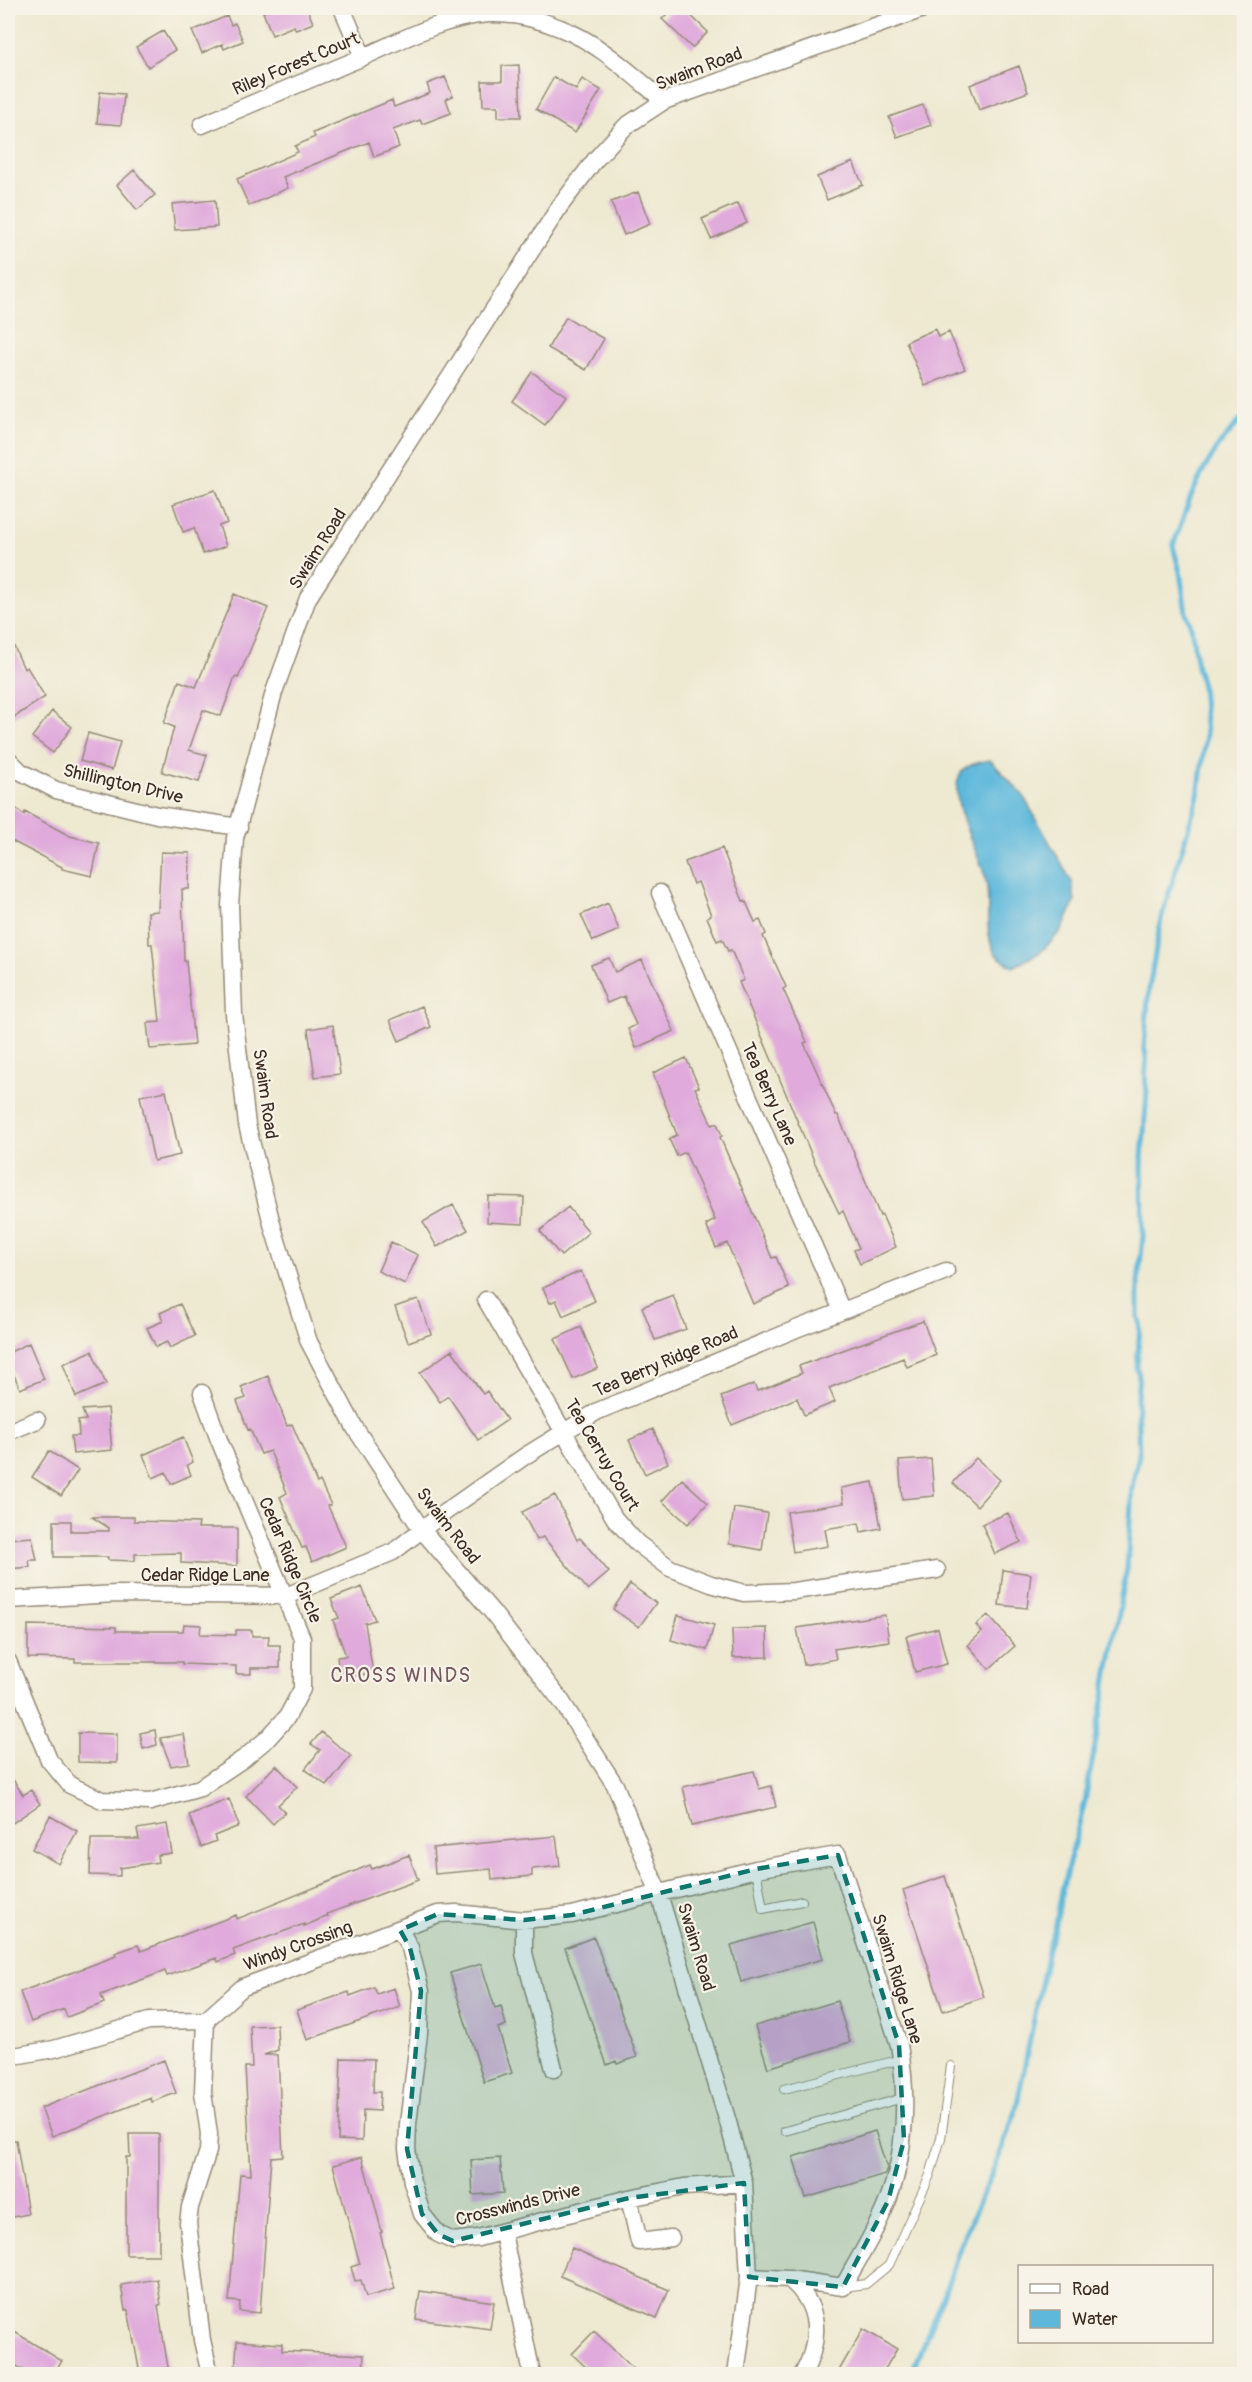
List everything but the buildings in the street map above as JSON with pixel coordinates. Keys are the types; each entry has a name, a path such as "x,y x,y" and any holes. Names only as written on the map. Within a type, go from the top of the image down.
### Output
{"street":[{"path":"342,8 363,57"},
{"name":"Swaim Road","path":"736,2374 749,2277 744,2183 729,2122 659,1894 615,1785 562,1702 493,1613 422,1530 355,1428 309,1342 273,1228 247,1125 234,1014 230,905 235,838 274,692 308,598 560,206 595,160 626,126 664,101 926,8"},
{"name":"Riley Forest Court","path":"202,125 422,31 479,16 504,14 529,18 561,28 584,39 664,101"},
{"name":"Shillington Drive","path":"8,759 21,772 56,790 157,815 238,826"},
{"name":"Tea Berry Lane","path":"660,892 842,1311"},
{"name":"Tea Berry Ridge Road","path":"422,1530 516,1463 598,1411 946,1271"},
{"name":"Tea Cerruy Court","path":"486,1300 615,1519 637,1543 670,1568 711,1584 744,1593 794,1590 937,1570"},
{"name":"Cedar Ridge Circle","path":"8,1661 49,1760 70,1785 102,1800 150,1802 200,1788 259,1746 287,1717 302,1689 302,1638 219,1440 202,1393"},
{"path":"8,1432 37,1420"},
{"name":"Cedar Ridge Lane","path":"8,1600 116,1594 286,1596 393,1552 422,1530"},
{"name":"Swaim Ridge Lane","path":"659,1894 756,1869 838,1855 902,2059 904,2140 888,2200 843,2287"},
{"name":"Windy Crossing","path":"206,2020 243,1988 438,1914 456,1913 524,1920 572,1915 659,1894"},
{"path":"524,1920 524,1953 554,2068"},
{"name":"Crosswinds Drive","path":"400,1930 410,1948 421,1991 407,2149 418,2207 438,2234 453,2241 503,2233 629,2198 684,2187 744,2183"},
{"path":"8,2057 54,2049 149,2021 206,2020 203,2092 208,2151 190,2207 188,2223 202,2340 210,2374"},
{"path":"629,2198 639,2242 672,2238"},
{"path":"503,2233 532,2374"},
{"path":"749,2277 789,2279 843,2287"},
{"path":"789,2279 803,2290 817,2326 812,2358 803,2374"}],"lane":[{"path":"756,1869 763,1909 802,1901"},
{"path":"784,2089 902,2059"},
{"path":"843,2287 866,2284 889,2265 930,2175 941,2138 951,2066"},
{"path":"785,2131 903,2098"}],"highlighted area":[{"path":"838,1855 899,2045 904,2140 888,2201 843,2287 749,2277 744,2183 629,2198 453,2241 438,2234 422,2214 407,2149 421,1991 410,1948 400,1930 438,1914 524,1920 572,1915 756,1869"}],"water":[{"path":"990,760 1022,794 1072,882 1075,902 1062,930 1041,952 1013,967 995,953 991,945 986,880 965,826 957,796 957,784 961,773 967,767"}],"waterway":[{"path":"911,2374 947,2286 964,2236 1003,2148 1015,2114 1049,1945 1055,1929 1062,1890 1085,1801 1127,1568 1132,1487 1139,1455 1138,1282 1143,1237 1142,1158 1147,1091 1144,1048 1149,989 1161,919 1198,796 1206,735 1202,686 1173,546 1191,496 1204,469 1219,445 1244,416"}],"district":[{"name":"CROSS WINDS","path":"401,1675"}]}
